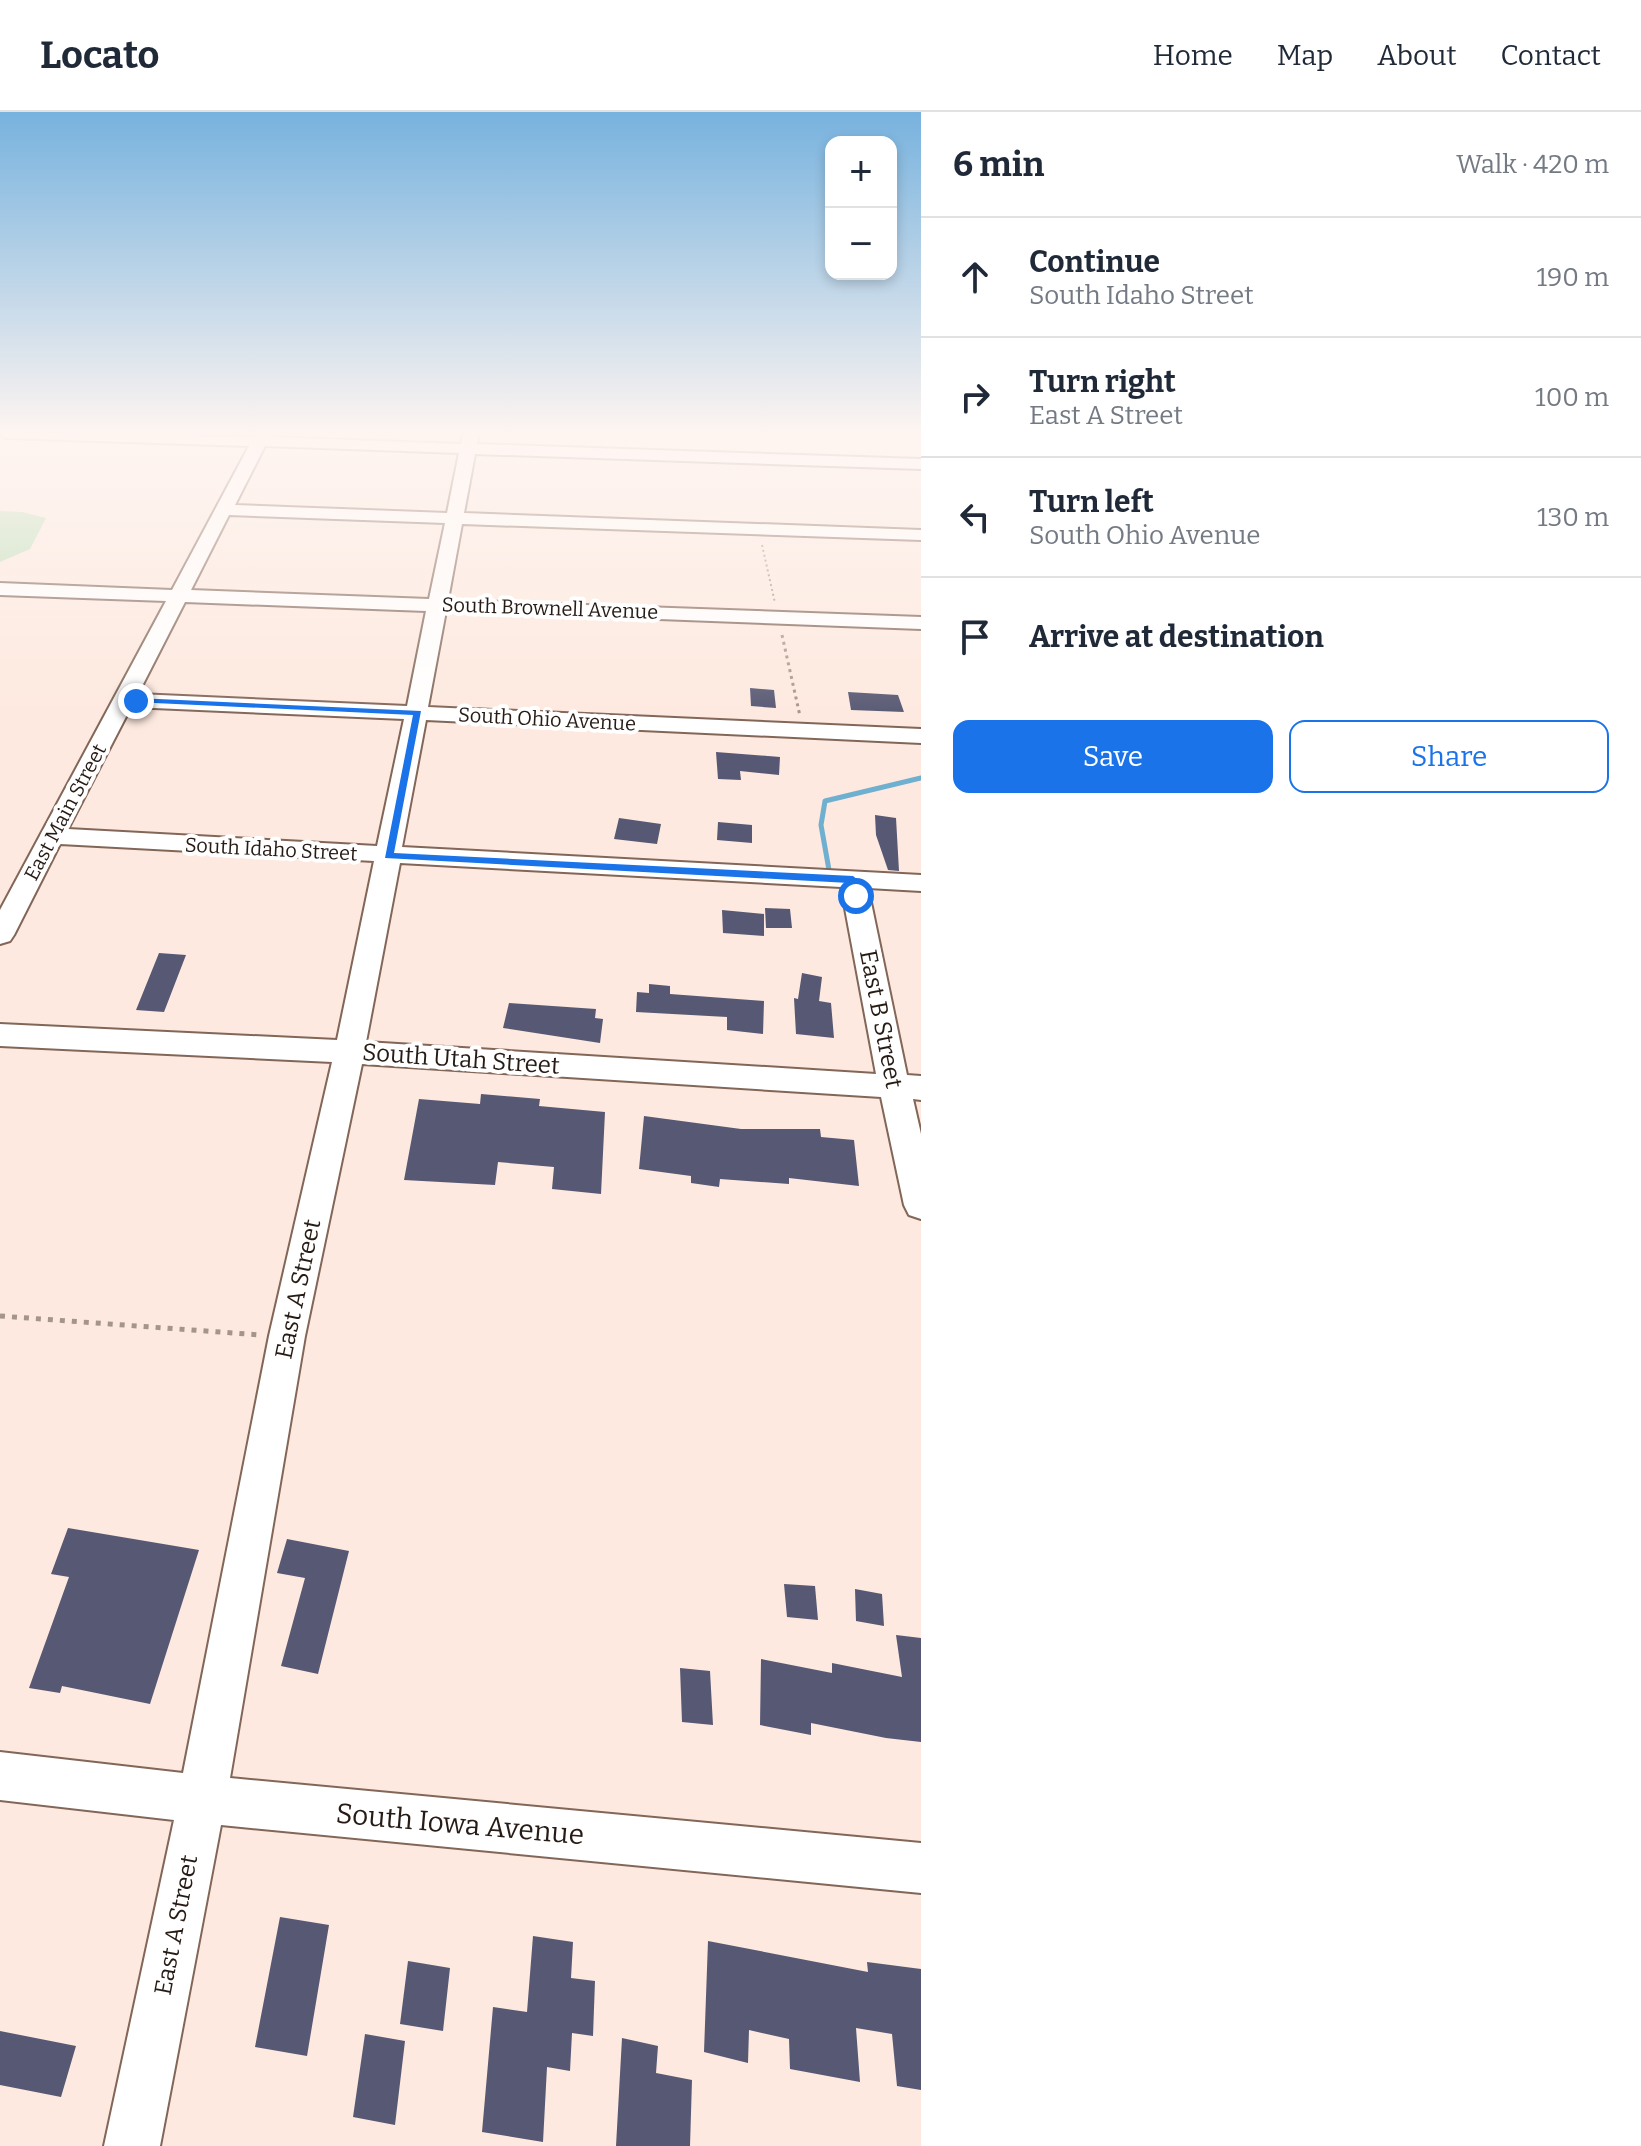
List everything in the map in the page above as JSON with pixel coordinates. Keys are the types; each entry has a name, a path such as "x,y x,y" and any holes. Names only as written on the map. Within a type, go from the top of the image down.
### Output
{"street":[{"name":"East Main Street","path":"0,935 11,893 53,836 215,528"},
{"name":"East A Street","path":"132,2146 202,1799 287,1336 349,1052 452,528"},
{"path":"701,528 921,535"},
{"name":"South Brownell Avenue","path":"0,589 921,623"},
{"path":"0,607 26,605 37,590"},
{"name":"South Ohio Avenue","path":"124,700 921,736"},
{"name":"South Idaho Street","path":"53,836 921,883"},
{"name":"East B Street","path":"853,880 907,1087 921,1205"},
{"name":"South Utah Street","path":"0,1035 349,1052 907,1087"},
{"name":"South Iowa Avenue","path":"0,1776 202,1799 921,1868"}],"path":[{"path":"0,1316 287,1336"}],"green space":[{"path":"0,528 41,528 30,549 0,562"}],"building":[{"path":"750,688 774,690 776,708 751,706"},
{"path":"848,692 898,695 904,712 851,710"},
{"path":"716,752 780,757 779,775 740,771 741,780 718,779"},
{"path":"875,815 896,818 899,871 888,870 876,835"},
{"path":"619,818 661,824 657,844 614,839"},
{"path":"718,822 752,825 752,843 717,840"},
{"path":"765,908 790,909 792,928 766,928"},
{"path":"722,910 764,914 764,936 723,933"},
{"path":"159,953 186,955 164,1012 136,1010"},
{"path":"802,973 822,977 819,1001 831,1003 834,1038 796,1034 794,998 798,999"},
{"path":"649,984 670,986 670,994 764,1001 763,1034 727,1030 727,1017 636,1012 637,992 649,993"},
{"path":"509,1003 596,1009 595,1018 603,1019 600,1043 503,1028"},
{"path":"481,1094 540,1099 539,1106 605,1112 601,1194 552,1189 554,1167 498,1162 495,1185 404,1180 419,1099 480,1104"},
{"path":"644,1116 741,1129 820,1129 821,1137 854,1140 859,1186 789,1178 789,1184 720,1179 719,1187 691,1183 691,1176 639,1169"},
{"path":"68,1528 199,1550 150,1704 62,1686 60,1693 29,1688 69,1577 51,1574"},
{"path":"287,1539 349,1551 318,1674 281,1666 305,1578 277,1573"},
{"path":"784,1584 815,1586 818,1620 787,1617"},
{"path":"855,1589 882,1594 884,1626 856,1621"},
{"path":"896,1635 921,1638 921,1742 811,1723 811,1735 760,1725 761,1659 832,1673 832,1663 902,1677"},
{"path":"680,1668 710,1671 713,1725 682,1722"},
{"path":"280,1917 329,1925 307,2056 255,2047"},
{"path":"533,1936 573,1942 571,1978 595,1981 593,2036 572,2033 570,2071 547,2067 543,2142 482,2132 493,2007 527,2012"},
{"path":"708,1941 868,1972 867,1962 921,1969 921,2090 897,2086 892,2034 856,2028 860,2082 790,2069 789,2039 749,2030 748,2063 704,2052"},
{"path":"408,1961 450,1968 443,2031 400,2024"},
{"path":"0,2031 76,2046 61,2097 0,2085"},
{"path":"365,2034 405,2041 395,2125 353,2117"},
{"path":"622,2038 658,2046 656,2073 692,2080 690,2146 616,2146"}],"waterway":[{"path":"829,870 821,825 825,801 921,778"}],"route":[{"path":"136,701 418,713 388,856 853,880 856,896"}]}
